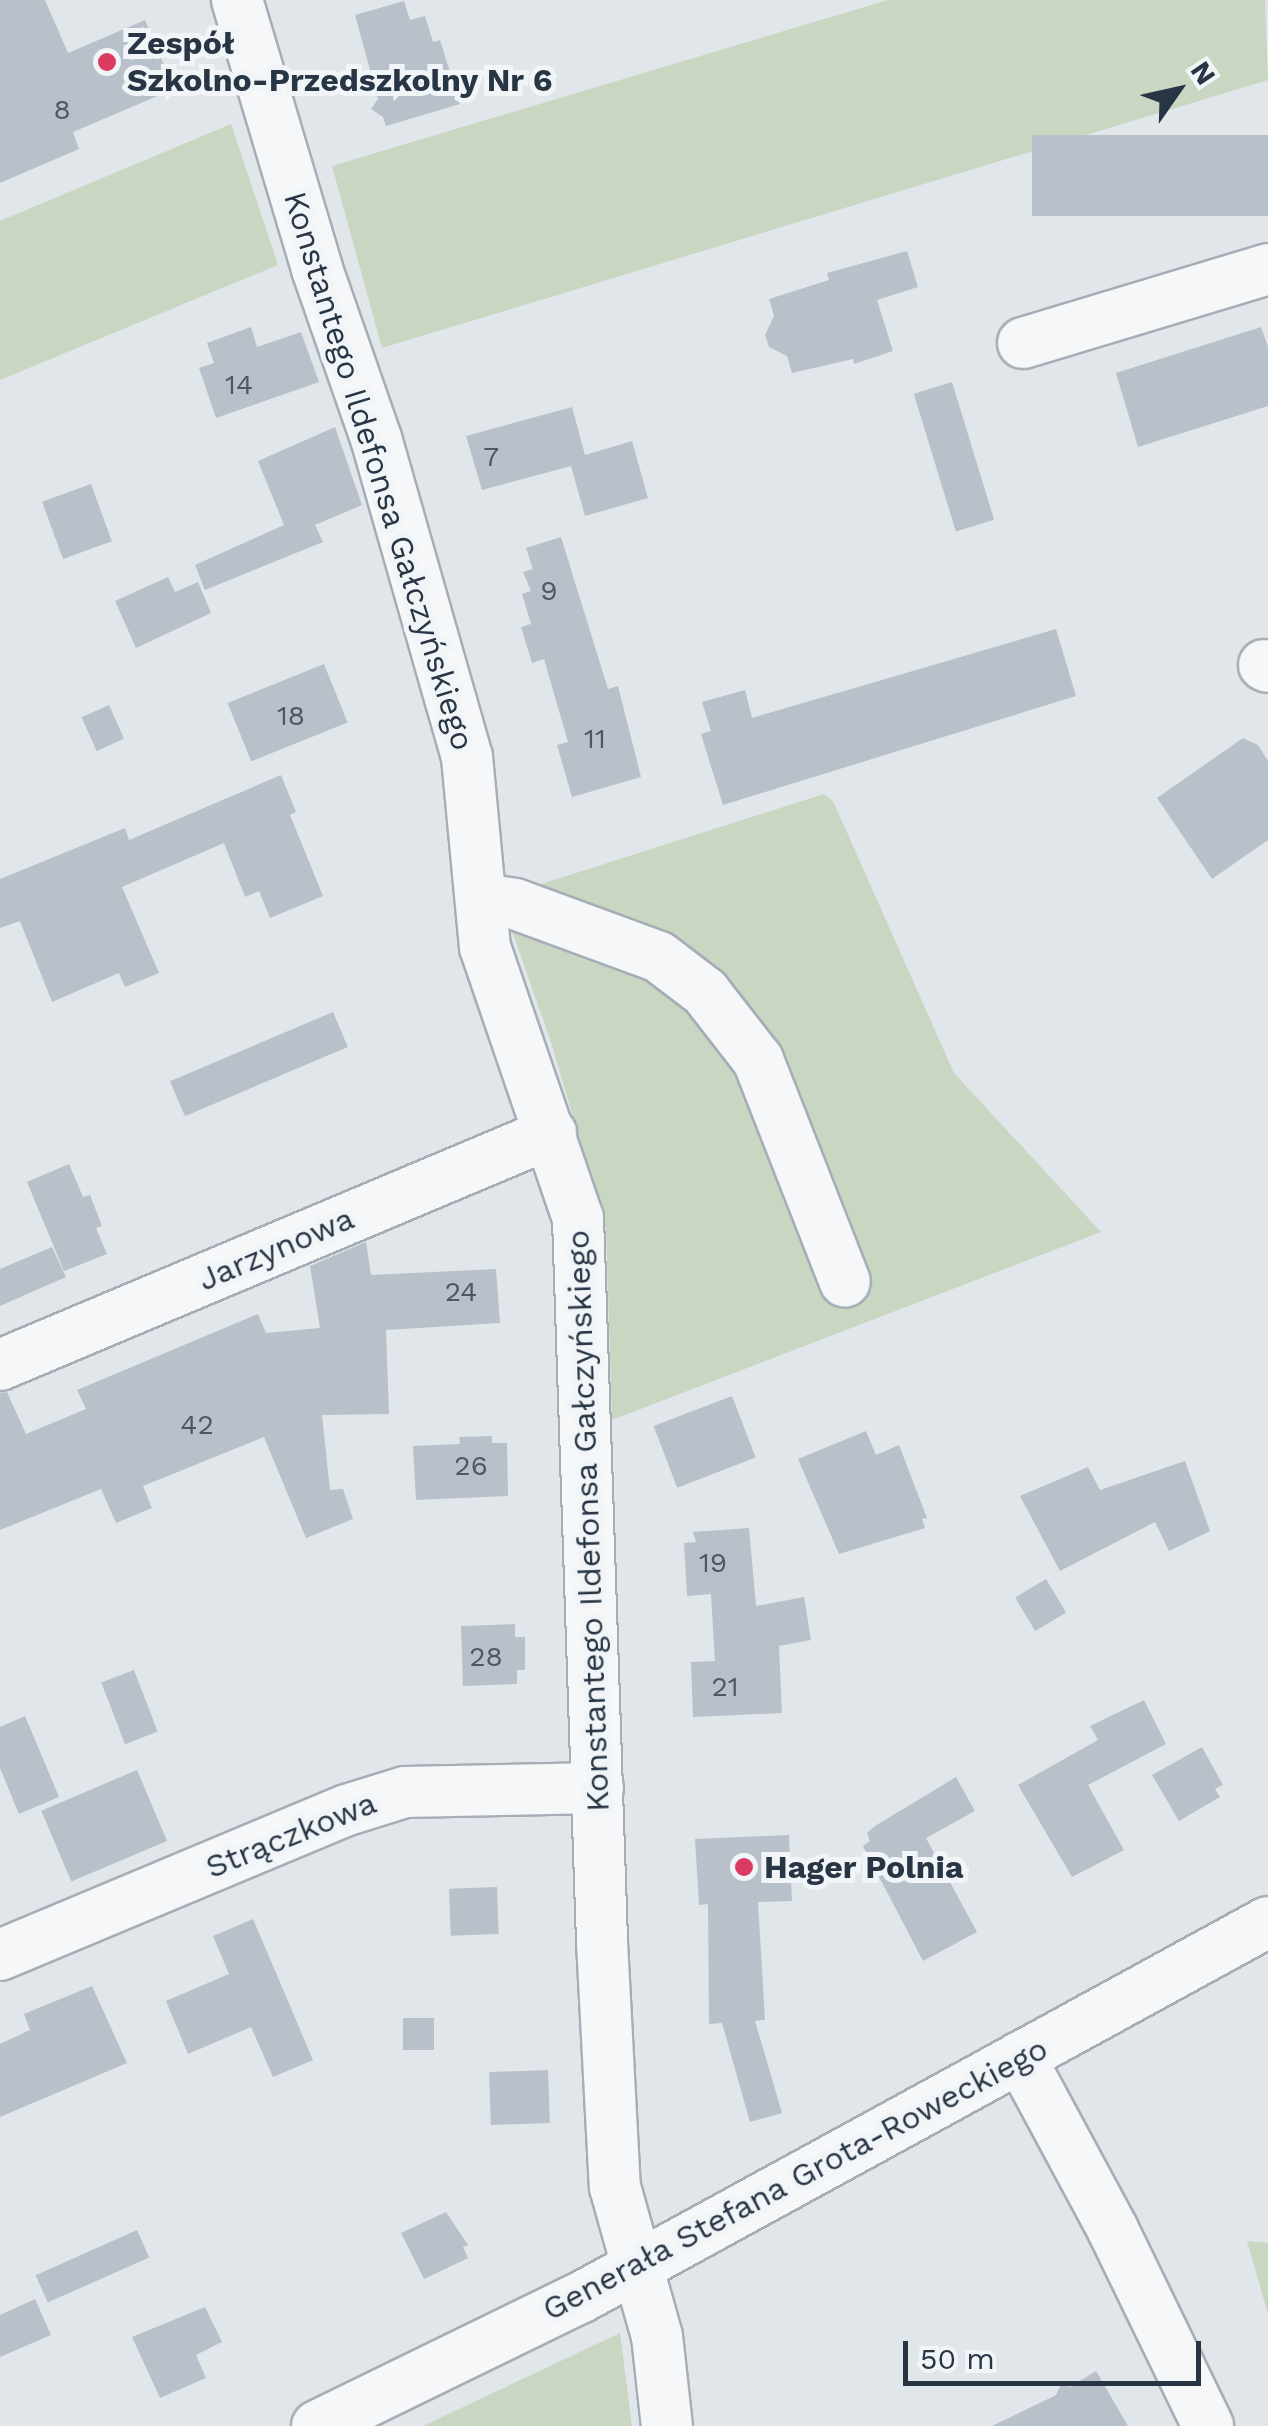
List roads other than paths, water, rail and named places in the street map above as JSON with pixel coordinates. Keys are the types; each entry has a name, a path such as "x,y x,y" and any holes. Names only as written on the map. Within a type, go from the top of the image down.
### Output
{"street":[{"name":"Konstantego Ildefonsa Gałczyńskiego","path":"237,0 317,269 376,438 467,757 486,948 578,1218 615,2187 657,2336 667,2426"},
{"path":"1024,344 1268,269"},
{"path":"481,899 515,904 660,957 705,992 758,1060 846,1282"},
{"name":"Jarzynowa","path":"0,1364 552,1133"},
{"name":"Strączkowa","path":"0,1956 347,1810 405,1792 598,1788"},
{"name":"Generała Stefana Grota-Roweckiego","path":"316,2426 636,2268 1268,1922"},
{"path":"1020,2058 1113,2230 1208,2426"}],"place":[{"name":"Zespół Szkolno-Przedszkolny Nr 6","path":"107,62"},
{"name":"Hager Polnia","path":"744,1867"}]}
